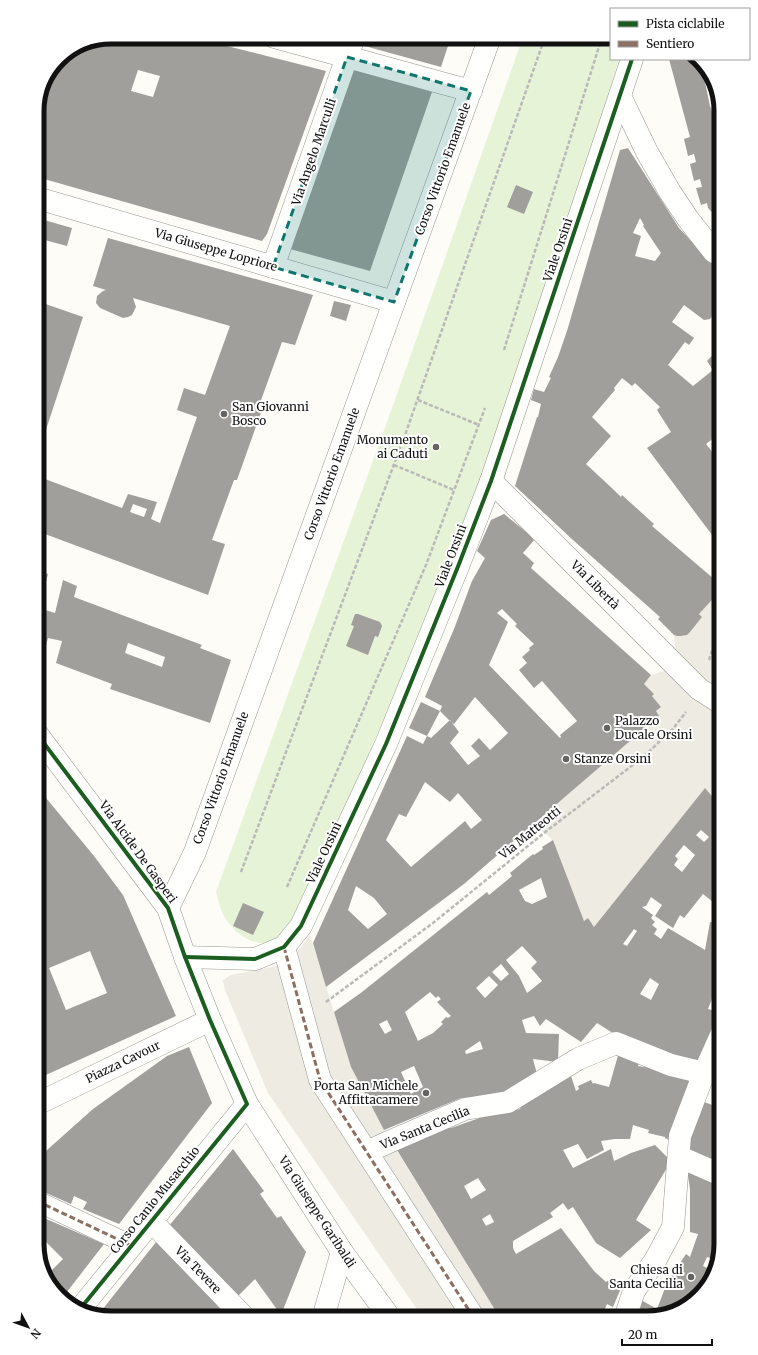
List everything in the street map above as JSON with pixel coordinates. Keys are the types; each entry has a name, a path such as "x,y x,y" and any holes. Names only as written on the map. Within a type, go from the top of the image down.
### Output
{"street":[{"path":"327,44 350,47 471,91"},
{"name":"Corso Vittorio Emanuele","path":"168,908 195,852 488,44"},
{"name":"Via Angelo Marculli","path":"273,267 350,47"},
{"name":"Viale Orsini","path":"185,957 255,959 284,947 301,926 386,744 491,481 632,60"},
{"path":"620,96 647,152 670,192 688,220 714,245"},
{"name":"Via Giuseppe Lopriore","path":"44,200 394,302"},
{"name":"Via Libertà","path":"491,481 699,689 714,698"},
{"name":"Via Alcide De Gasperi","path":"44,743 168,908 185,957 210,1020 246,1104"},
{"path":"284,947 320,1080 469,1311"},
{"name":"Piazza Cavour","path":"44,1101 210,1020"},
{"name":"Via Santa Cecilia","path":"367,1152 465,1109 508,1102 578,1059 616,1043 672,1065 704,1073"},
{"path":"627,1311 634,1291 656,1259 673,1227 680,1157 680,1136 714,1051"},
{"name":"Corso Canio Musacchio","path":"83,1305 246,1104"},
{"name":"Via Giuseppe Garibaldi","path":"246,1104 342,1252 385,1311"},
{"path":"680,1157 714,1172"},
{"path":"44,1204 132,1246"},
{"name":"Via Tevere","path":"151,1221 238,1311"},
{"path":"325,1311 342,1252"}],"path":[{"path":"240,872 418,400 543,44"},
{"path":"502,357 600,44"},
{"path":"418,400 479,425"},
{"path":"287,887 423,572 486,406"},
{"path":"394,465 454,490"}],"highlighted area":[{"path":"347,57 471,91 394,302 273,267"}],"green space":[{"path":"521,44 610,44 610,60 619,60 493,466 298,918 289,929 276,939 264,943 253,942 234,929 227,921 216,892 391,411"}],"shaded area":[{"path":"714,598 714,800 704,789 594,927 588,918 584,921 553,840 534,824 659,716 656,711 661,707 652,696 653,694 644,684 651,675 677,667 674,635 687,635 702,617 699,614"},
{"path":"310,935 351,1067 384,1130 496,1311 418,1311 268,1093 225,990 223,980 231,975 277,966 298,951"}],"building":[{"path":"219,44 326,71 267,234 262,241 44,179 44,110 52,79 58,70 77,53 98,45","holes":["138,70 160,76 153,97 131,91"]},
{"path":"361,44 449,44 441,67"},
{"path":"669,60 690,60 700,70 707,81 705,82 710,106 714,117 714,214 708,208 707,203 701,205 696,188 702,187 700,179 694,181 690,164 696,162 694,154 688,156 684,139 690,137"},
{"path":"353,69 432,92 370,271 290,249"},
{"path":"628,148 679,228 714,266 714,313 710,319 704,320 684,305 672,322 694,338 689,345 685,342 668,365 693,386 713,370 707,361 714,354 714,438 706,444 714,454 712,456 714,459 714,538 647,448 671,432 657,410 660,407 635,383 632,386 622,378 614,388 615,390 592,417 611,436 586,464 621,497 622,495 654,524 652,526 714,579 714,598 699,614 702,617 687,635 674,635 658,619 660,617 515,486 541,404 531,400 534,389 544,392 551,378 549,377 567,331 620,150","holes":["640,218 644,225 643,226 661,253 655,261 635,256 641,236 633,233"]},
{"path":"516,185 533,192 524,214 507,207"},
{"path":"44,220 72,228 67,246 44,240"},
{"name":"San Giovanni Bosco","path":"108,238 313,295 295,345 282,342 260,403 264,404 237,480 234,480 212,540 225,544 208,595 44,534 44,479 122,508 128,494 157,502 151,519 160,523 197,417 177,410 184,388 205,395 230,326 133,298 136,307 132,315 123,318 100,308 96,303 97,296 106,290 93,286","holes":["133,504 147,509 144,517 130,512"]},
{"path":"334,301 351,305 346,321 330,316"},
{"path":"44,303 83,317 44,436"},
{"path":"504,514 535,539 523,553 534,563 531,568 651,675 644,684 654,694 652,696 661,707 656,711 659,716 464,884 326,987 313,943 407,736 423,744 427,736 431,738 450,720 440,711 442,706 425,697 454,629 472,581 485,558 477,551 491,520","holes":["502,609 517,624 515,626 534,644 522,657 527,663 519,670 534,688 542,681 577,721 560,735 560,738 489,665 508,622 497,613","475,697 508,733 490,750 479,738 471,746 480,756 468,765 450,743 459,732 452,722 454,724","425,782 450,802 458,793 482,820 471,829 465,821 411,867 386,840 399,814 406,817","356,886 374,898 387,914 368,929 348,910"]},
{"path":"44,573 48,574 44,589"},
{"path":"63,580 77,586 74,597 202,645 200,648 231,660 210,723 110,689 112,684 56,663 62,641 48,638 44,653 44,610 55,613","holes":["128,643 165,657 162,667 125,653"]},
{"path":"355,614 380,622 382,626 378,637 375,636 368,655 346,646 354,626 351,625"},
{"path":"421,702 440,711 427,736 409,728"},
{"path":"705,788 714,799 714,901 713,902 703,894 684,918 680,915 673,928 655,916 662,905 651,897 646,906 642,907 653,915 651,918 655,922 652,925 657,929 654,934 661,939 668,928 705,950 710,922 714,923 714,994 708,1009 714,1011 714,1026 711,1035 692,1074 669,1140 665,1137 648,1133 649,1130 633,1125 630,1139 601,1141 604,1150 587,1159 578,1144 563,1150 573,1168 611,1149 614,1161 631,1153 655,1145 671,1161 636,1220 651,1230 620,1258 596,1243 573,1207 568,1210 563,1203 550,1213 553,1217 513,1241 513,1248 516,1254 561,1228 594,1271 606,1282 610,1279 621,1288 613,1307 607,1304 604,1311 496,1311 397,1150 449,1128 488,1115 520,1109 522,1104 500,1096 461,1098 384,1130 351,1067 334,1012 362,992 487,892 489,895 512,876 510,873 553,840 584,921 588,918 594,927","holes":["701,830 709,837 704,842 696,835","684,845 695,855 682,872 674,865 678,859 675,856","541,878 547,897 532,904 525,901 519,890","634,929 637,931 627,946 623,944","522,946 537,962 531,968 542,981 527,993 519,976 506,960","501,964 509,974 501,981 492,972","489,976 498,985 485,998 476,988","650,978 659,984 651,1000 640,994","430,992 436,998 438,996 441,999 437,1002 451,1016 448,1018 446,1017 441,1022 443,1024 433,1033 418,1041 405,1012","534,1016 540,1026 546,1019 581,1042 597,1023 674,1072 638,1066 639,1062 619,1052 609,1087 593,1084 591,1080 578,1086 579,1089 576,1091 571,1076 538,1078 533,1059 558,1062 559,1034 526,1033 522,1020","387,1020 392,1030 385,1034 379,1024","480,1041 483,1049 466,1054 465,1051","414,1066 423,1087 411,1094 401,1072","478,1178 486,1190 471,1199 464,1186","490,1214 494,1222 486,1226 482,1219"]},
{"path":"44,795 94,856 123,895 176,1016 44,1076","holes":["90,951 107,993 66,1010 49,968"]},
{"path":"243,903 264,912 253,935 233,926"},
{"path":"189,1047 212,1103 119,1224 83,1209 87,1202 74,1196 71,1204 44,1192 44,1153 93,1109 167,1056"},
{"path":"701,1101 714,1106 714,1159 712,1158 711,1162 684,1150"},
{"path":"233,1149 264,1191 260,1194 277,1218 281,1216 306,1252 283,1311 278,1311 255,1279 235,1299 168,1227"},
{"path":"687,1169 714,1178 714,1244 712,1259 707,1257 703,1266 709,1269 707,1274 703,1281 688,1297 673,1306 660,1310 639,1311 641,1300 657,1309 667,1283 686,1254 690,1257 698,1234 690,1232 690,1189"},
{"path":"44,1218 104,1244 66,1293 58,1285 50,1272 63,1259 44,1240"},
{"path":"157,1241 224,1311 107,1311 102,1310"}],"marked path":[{"path":"284,947 320,1080 469,1311"},
{"path":"44,1204 132,1246"}],"cycle path":[{"path":"185,957 255,959 284,947 301,926 386,744 491,481 632,60"},
{"path":"44,743 168,908 185,957 210,1020 247,1104 83,1305"}],"place":[{"name":"San Giovanni Bosco","path":"224,414"},
{"name":"Monumento ai Caduti","path":"436,447"},
{"name":"Palazzo Ducale Orsini","path":"607,728"},
{"name":"Stanze Orsini","path":"566,759"},
{"name":"Porta San Michele Affittacamere","path":"426,1093"},
{"name":"Chiesa di Santa Cecilia","path":"691,1277"}]}
